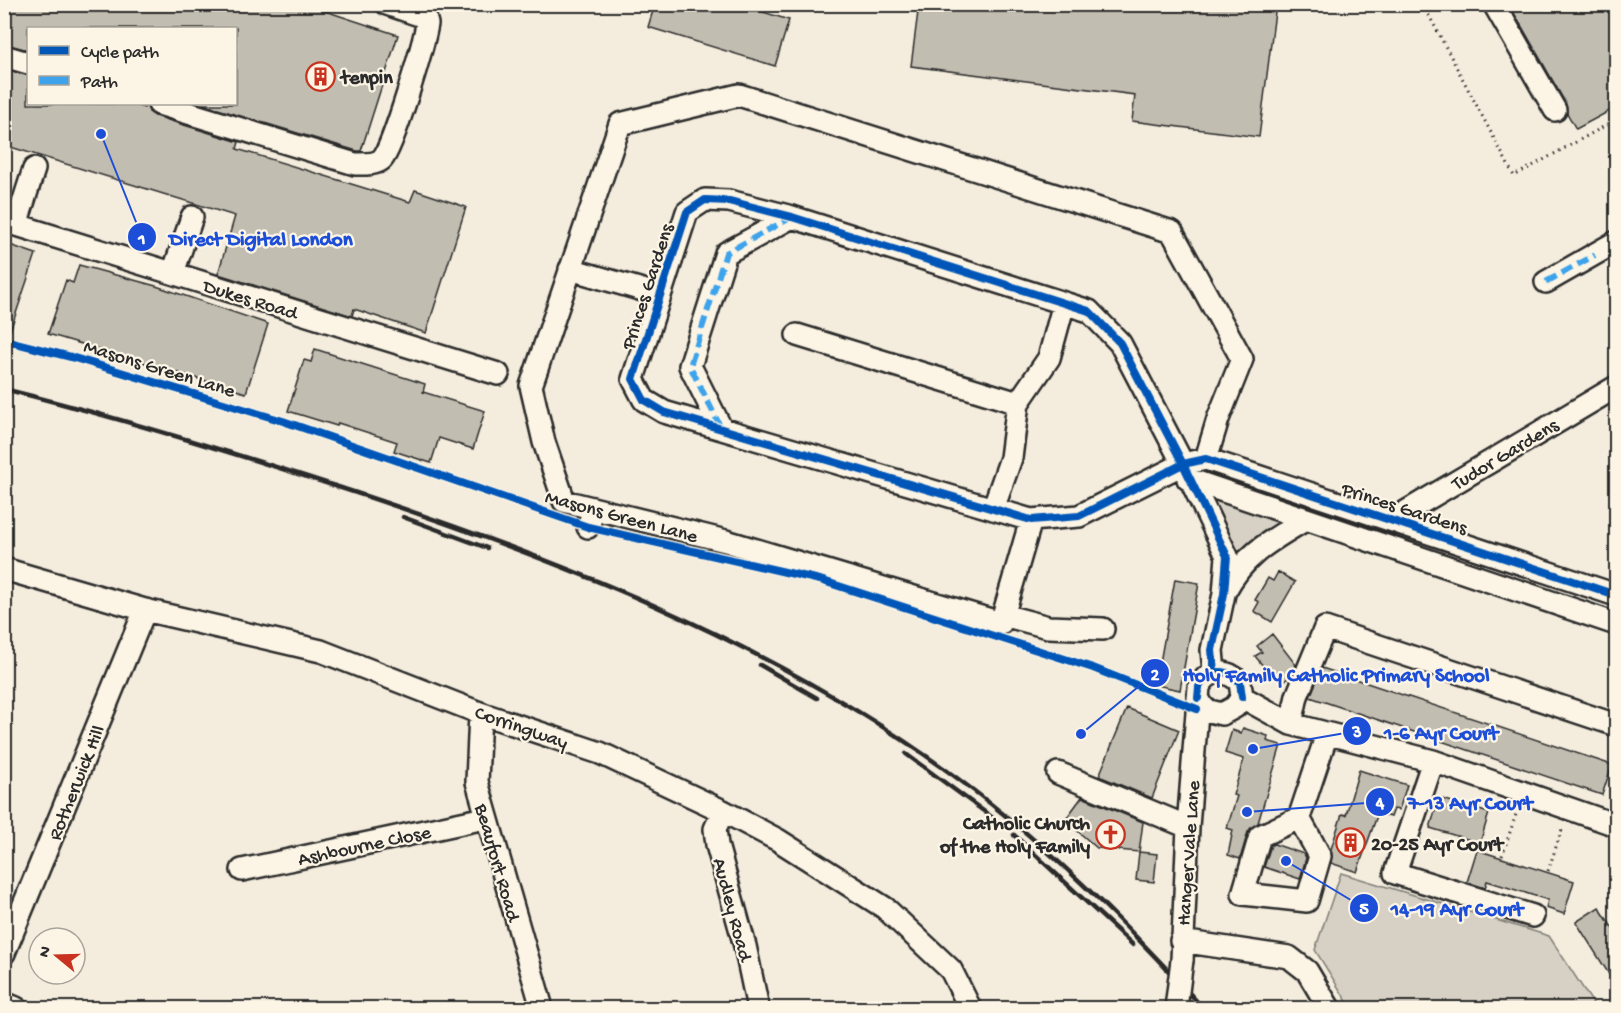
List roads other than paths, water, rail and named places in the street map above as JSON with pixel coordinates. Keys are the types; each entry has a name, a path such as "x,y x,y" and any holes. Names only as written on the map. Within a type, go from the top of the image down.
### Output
{"street":[{"path":"162,105 355,164 382,159 391,140 427,24 425,17 387,4"},
{"path":"1494,4 1555,110"},
{"path":"4,56 27,63"},
{"path":"1031,520 1001,623 726,541 591,518 564,501 544,442 531,386 620,124 739,94 1172,232 1242,359 1218,419 1206,459"},
{"path":"10,223 34,169"},
{"name":"Princes Gardens","path":"1224,594 1227,556 1203,502 1185,472 1120,343 1089,311 792,217 729,201 705,200 687,212 633,379 644,400 664,412 1031,520 1079,516 1185,472 1206,459 1617,595"},
{"path":"173,273 192,217"},
{"path":"721,428 690,366 726,252 792,217"},
{"name":"Dukes Road","path":"10,223 498,374"},
{"path":"1546,282 1617,242"},
{"path":"570,268 660,296"},
{"path":"993,509 1011,458 1018,403 1049,358 1064,303"},
{"path":"797,335 1018,403"},
{"name":"Tudor Gardens","path":"1392,520 1617,387"},
{"path":"1185,472 1305,520 1617,624"},
{"name":"Princes Gardens","path":"1356,536 1365,511"},
{"path":"1214,672 1212,650 1224,594 1236,571 1263,544 1305,520"},
{"name":"Corringway","path":"4,569 145,610 321,651 480,713 600,753 723,811 778,840 885,908 951,970 970,1008"},
{"name":"Rotherwick Hill","path":"4,953 145,610"},
{"path":"1004,615 1048,627 1103,629"},
{"path":"1291,724 1297,696 1325,628 1617,725"},
{"path":"1214,672 1230,673 1240,682 1242,697 1235,707 1222,714 1201,704 1202,682 1206,676 1214,672"},
{"path":"1242,697 1291,724 1433,761 1569,807 1614,828"},
{"name":"Hanger Vale Lane","path":"1176,1008 1188,827 1201,704"},
{"name":"Beaufort Road","path":"480,713 477,782 485,818 542,1008"},
{"path":"1299,818 1327,734"},
{"path":"1433,761 1395,873 1533,916"},
{"path":"1058,773 1188,827"},
{"name":"Audley Road","path":"723,811 715,829 717,845 745,946 758,1008"},
{"name":"Ashbourne Close","path":"242,870 485,818"},
{"path":"1181,951 1289,957 1307,971 1329,1008"},
{"path":"4,1003 16,1008"}],"railway":[{"path":"4,389 167,434 411,511 575,572 734,643 811,684 885,729 991,804 1086,887 1203,1008"},
{"path":"403,517 487,548"},
{"path":"760,665 817,698"},
{"path":"906,754 993,818"},
{"path":"1014,835 1133,945"}],"place":[{"name":"tenpin","path":"320,76"},
{"name":"Direct Digital London","path":"101,134"},
{"name":"Holy Family Catholic Primary School","path":"1081,734"},
{"name":"1-6 Ayr Court","path":"1253,749"},
{"name":"7-13 Ayr Court","path":"1247,812"},
{"name":"Catholic Church of the Holy Family","path":"1111,834"},
{"name":"20-25 Ayr Court","path":"1350,843"},
{"name":"14-19 Ayr Court","path":"1286,861"}]}
